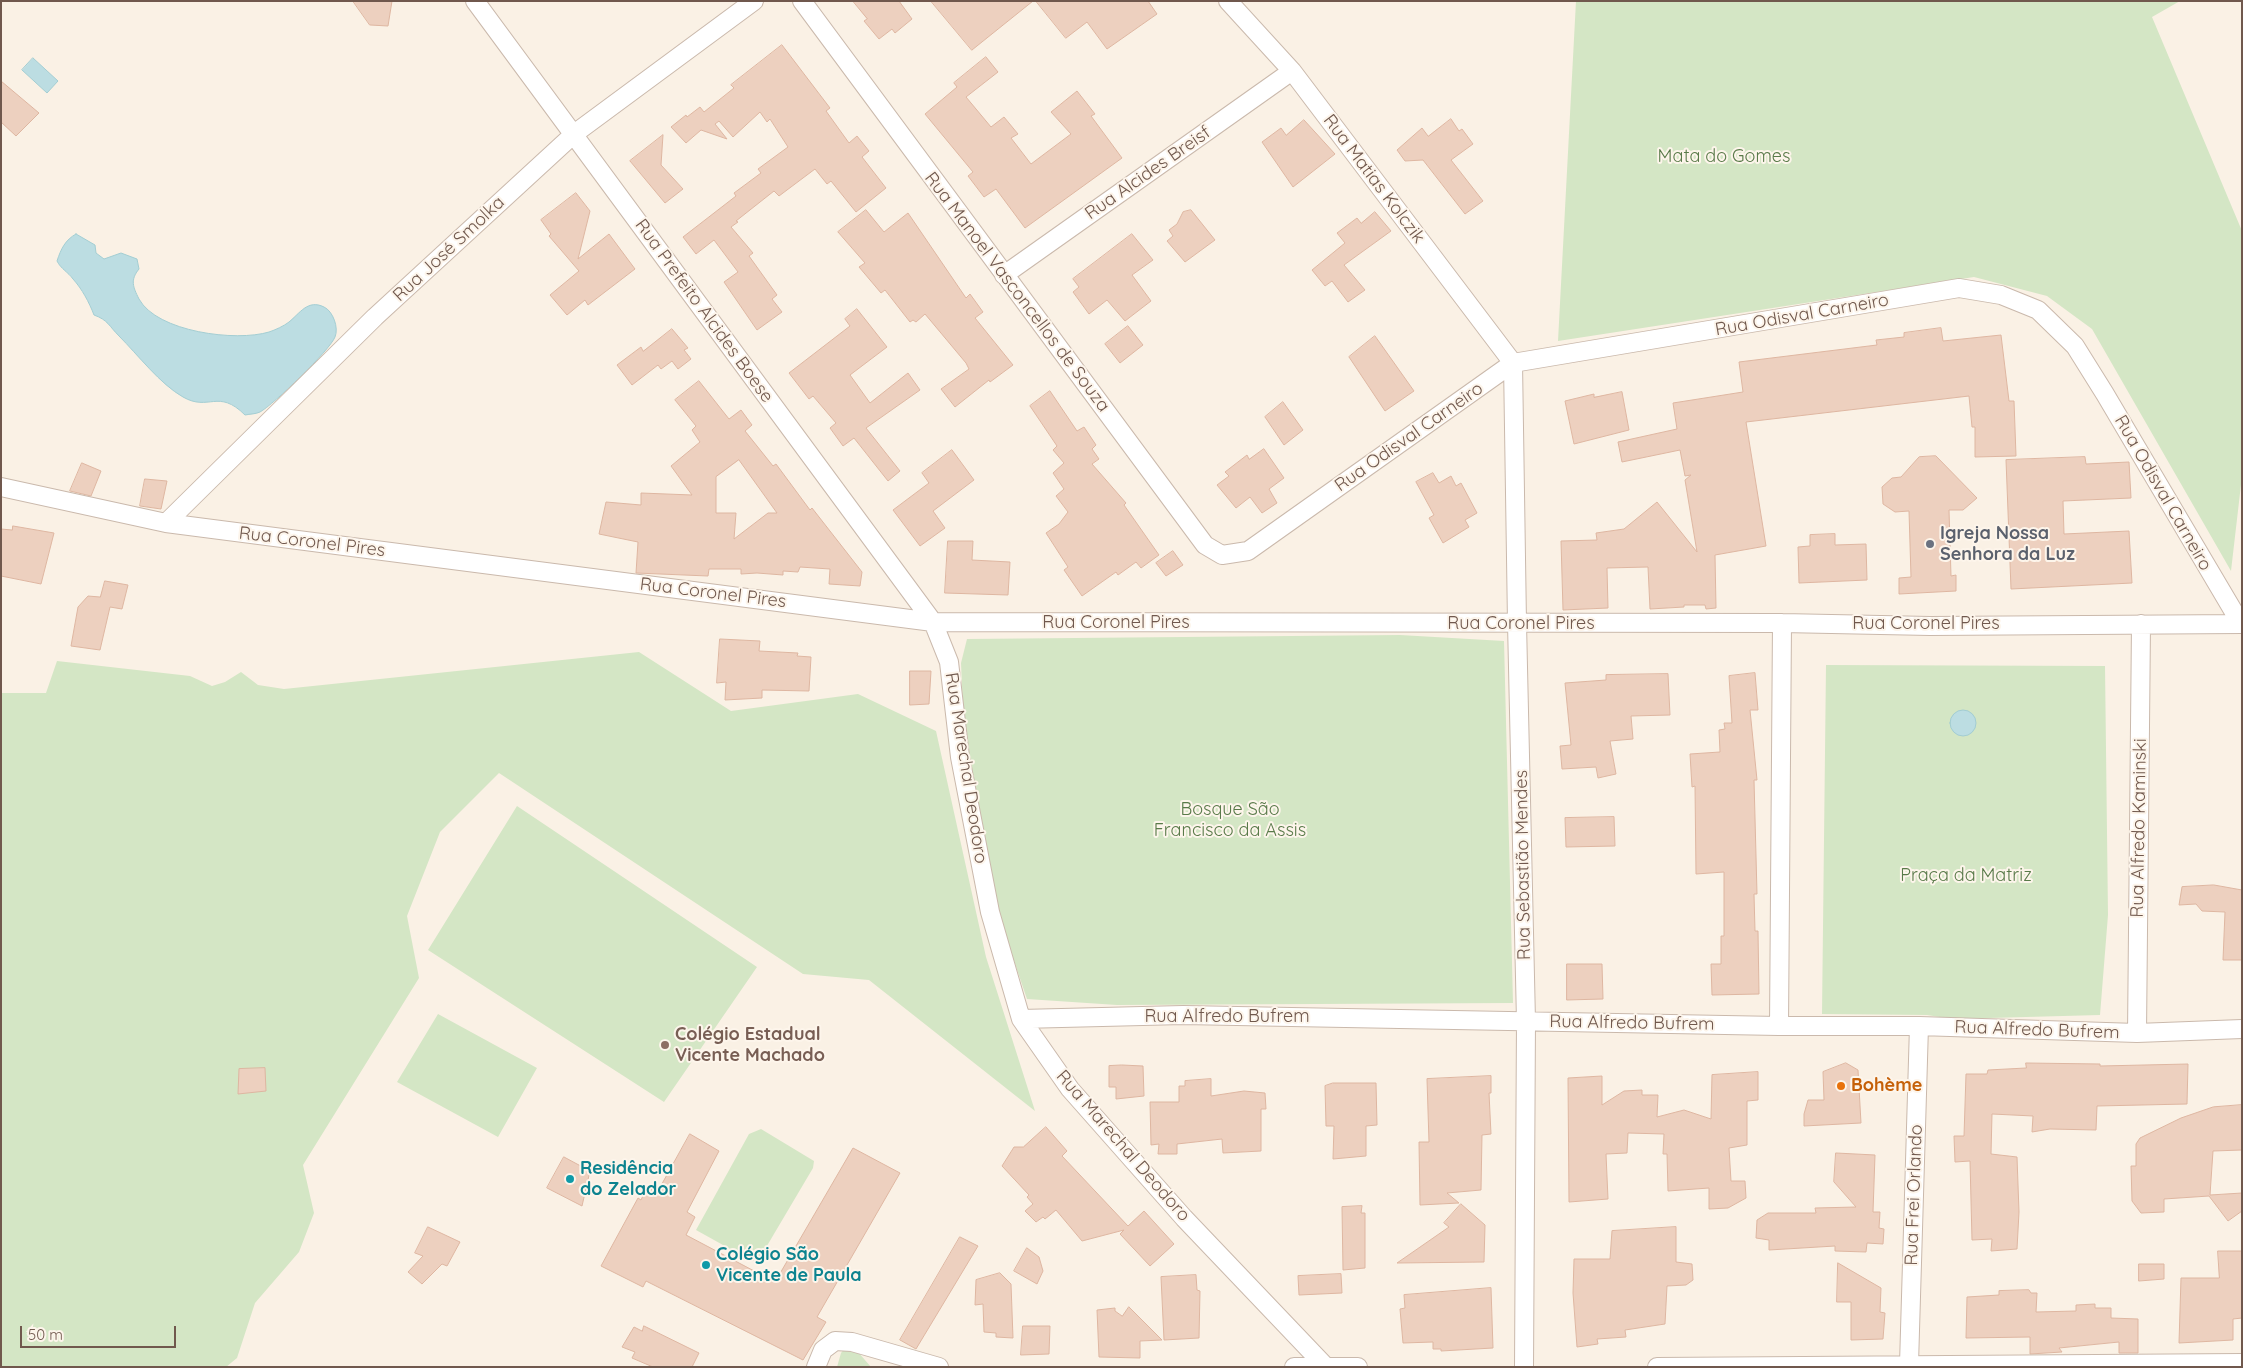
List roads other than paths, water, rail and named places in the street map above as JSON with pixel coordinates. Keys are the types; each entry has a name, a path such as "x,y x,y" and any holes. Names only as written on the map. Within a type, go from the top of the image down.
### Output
{"street":[{"name":"Rua Prefeito Alcides Boese","path":"475,1 933,622"},
{"name":"Rua José Smolka","path":"166,523 375,317 574,134 754,1"},
{"name":"Rua Manoel Vasconcellos de Souza","path":"802,1 1205,545 1222,555 1248,551"},
{"name":"Rua Matias Kolczik","path":"1228,1 1292,70 1513,363"},
{"name":"Rua Alcides Breisf","path":"1004,274 1292,70"},
{"name":"Rua Odisval Carneiro","path":"1248,551 1513,363 1959,288 2001,295 2038,310 2075,346 2241,624"},
{"name":"Rua Sebastião Mendes","path":"1513,363 1526,1021 1524,1367"},
{"name":"Rua Coronel Pires","path":"1,487 166,523 933,622 1782,623 1930,626 2241,624"},
{"name":"Rua Marechal Deodoro","path":"933,622 949,662 960,756 990,912 1022,1019 1070,1089 1184,1218 1326,1367"},
{"path":"1779,1026 1782,623"},
{"name":"Rua Alfredo Kaminski","path":"2137,1033 2141,624"},
{"name":"Rua Alfredo Bufrem","path":"1022,1019 1183,1015 1779,1026 1919,1026 2137,1033 2242,1029"},
{"name":"Rua Frei Orlando","path":"1909,1364 1919,1026"},
{"path":"816,1367 823,1350 835,1341 852,1342 939,1367"},
{"path":"1657,1367 2242,1363"},
{"path":"1294,1367 1358,1367"}],"water":[{"path":"33,58 58,81 47,93 22,70"},
{"path":"76,234 95,245 96,253 104,259 121,253 137,259 139,269 134,277 133,284 139,299 148,310 179,327 218,335 255,335 279,328 305,308 318,305 330,312 336,325 335,337 331,344 300,377 260,412 245,415 228,403 220,401 192,401 166,385 108,324 94,315 79,287 57,261 64,245"},
{"path":"1963,710 1972,714 1976,723 1972,732 1963,736 1954,732 1950,723 1954,714"}],"place":[{"name":"Igreja Nossa Senhora da Luz","path":"1930,544"},
{"name":"Colégio Estadual Vicente Machado","path":"665,1045"},
{"name":"Bohème","path":"1841,1086"},
{"name":"Residência do Zelador","path":"570,1179"},
{"name":"Colégio São Vicente de Paula","path":"706,1265"}],"park label":[{"name":"Mata do Gomes","path":"1724,157"},
{"name":"Bosque São Francisco da Assis","path":"1230,820"},
{"name":"Praça da Matriz","path":"1966,876"}]}
